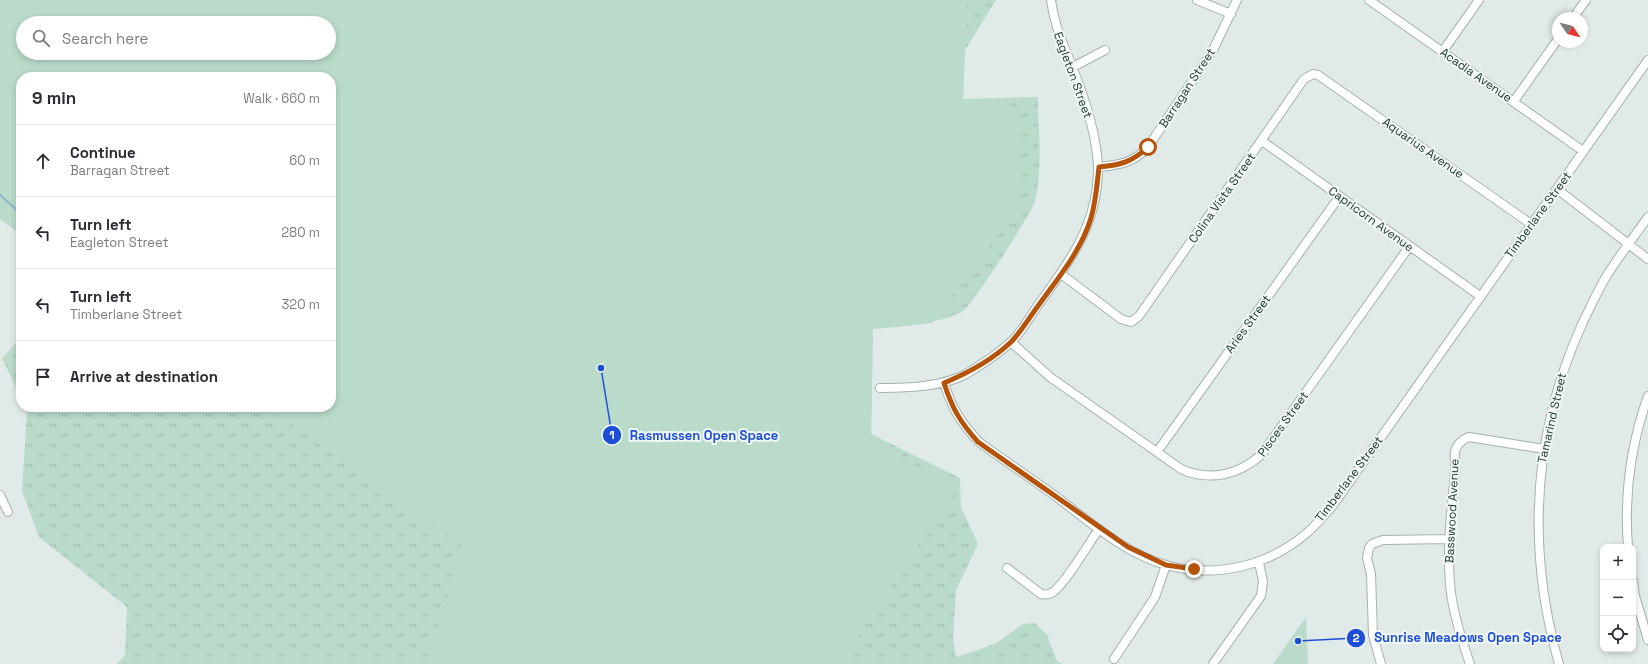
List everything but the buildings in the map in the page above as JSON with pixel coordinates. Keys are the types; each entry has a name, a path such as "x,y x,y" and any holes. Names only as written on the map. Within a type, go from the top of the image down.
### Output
{"street":[{"name":"Eagleton Street","path":"880,388 944,383 965,374 1011,342 1073,256 1090,219 1095,198 1099,167 1096,140 1085,98 1073,67 1059,38 1051,0"},
{"path":"1197,0 1231,14"},
{"name":"Barragan Street","path":"1099,167 1119,165 1138,158 1148,147 1210,56 1237,0"},
{"name":"Acadia Avenue","path":"1370,0 1583,151"},
{"path":"1443,51 1479,0"},
{"path":"1577,12 1586,0"},
{"path":"1514,101 1552,47"},
{"path":"1073,67 1105,50"},
{"name":"Timberlane Street","path":"944,383 953,409 964,427 978,442 1099,529 1128,547 1166,565 1194,569 1225,570 1259,563 1285,550 1309,532 1331,508 1648,60"},
{"name":"Colina Vista Street","path":"1061,274 1122,319 1131,322 1139,316 1304,80 1313,74"},
{"name":"Aquarius Avenue","path":"1313,74 1318,75 1531,224"},
{"name":"Capricorn Avenue","path":"1262,141 1409,247 1480,296"},
{"path":"1557,189 1630,244 1648,260"},
{"name":"Aries Street","path":"1157,452 1339,197"},
{"name":"Tamarind Street","path":"1559,664 1545,607 1541,563 1539,487 1544,449 1558,387 1571,348 1598,292 1611,269 1648,217"},
{"name":"Pisces Street","path":"1011,342 1050,377 1181,469 1194,475 1205,476 1224,474 1250,465 1262,454 1409,247"},
{"path":"1628,544 1626,513 1628,483 1640,420 1648,396"},
{"name":"Basswood Avenue","path":"1470,664 1462,642 1451,594 1449,539 1456,467 1455,452 1464,439 1473,437 1544,449"},
{"path":"0,495 8,512"},
{"path":"1007,568 1041,594 1048,595 1054,592 1062,582 1099,529"},
{"path":"1381,664 1373,635 1371,574 1367,558 1369,548 1372,544 1383,540 1449,539"},
{"path":"1213,664 1261,596 1263,581 1259,563"},
{"path":"1114,659 1154,598 1166,565"},
{"path":"1636,599 1648,640"}],"green space":[{"path":"0,0 996,0 965,50 963,99 1038,97 1040,149 1039,176 1035,201 1032,209 1001,259 976,295 962,312 940,320 907,326 873,329 871,434 960,478 961,507 978,544 956,590 953,639 956,657 995,644 1023,624 1035,623 1047,635 1057,661 1062,664 117,664 125,655 127,607 39,537 22,491 27,412 336,412 336,72 16,72 16,230 0,219"},
{"path":"0,0 826,0 861,2 863,0 967,0 963,99 1017,107 1018,207 932,323 873,329 871,442 958,488 838,664 427,664 463,546 274,412 336,412 336,72 16,72 16,230 0,219"},
{"path":"16,343 16,387 2,358"},
{"path":"1306,617 1308,664 1273,664"}],"waterway":[{"path":"0,195 16,209"}],"place":[{"name":"Rasmussen Open Space","path":"601,368"},
{"name":"Sunrise Meadows Open Space","path":"1298,641"}],"route":[{"path":"1148,147 1138,158 1119,165 1099,167 1095,198 1090,219 1082,239 1073,256 1022,328 1011,342 985,362 965,374 944,383 953,409 964,427 978,442 1099,529 1128,547 1166,565 1194,569"}]}
